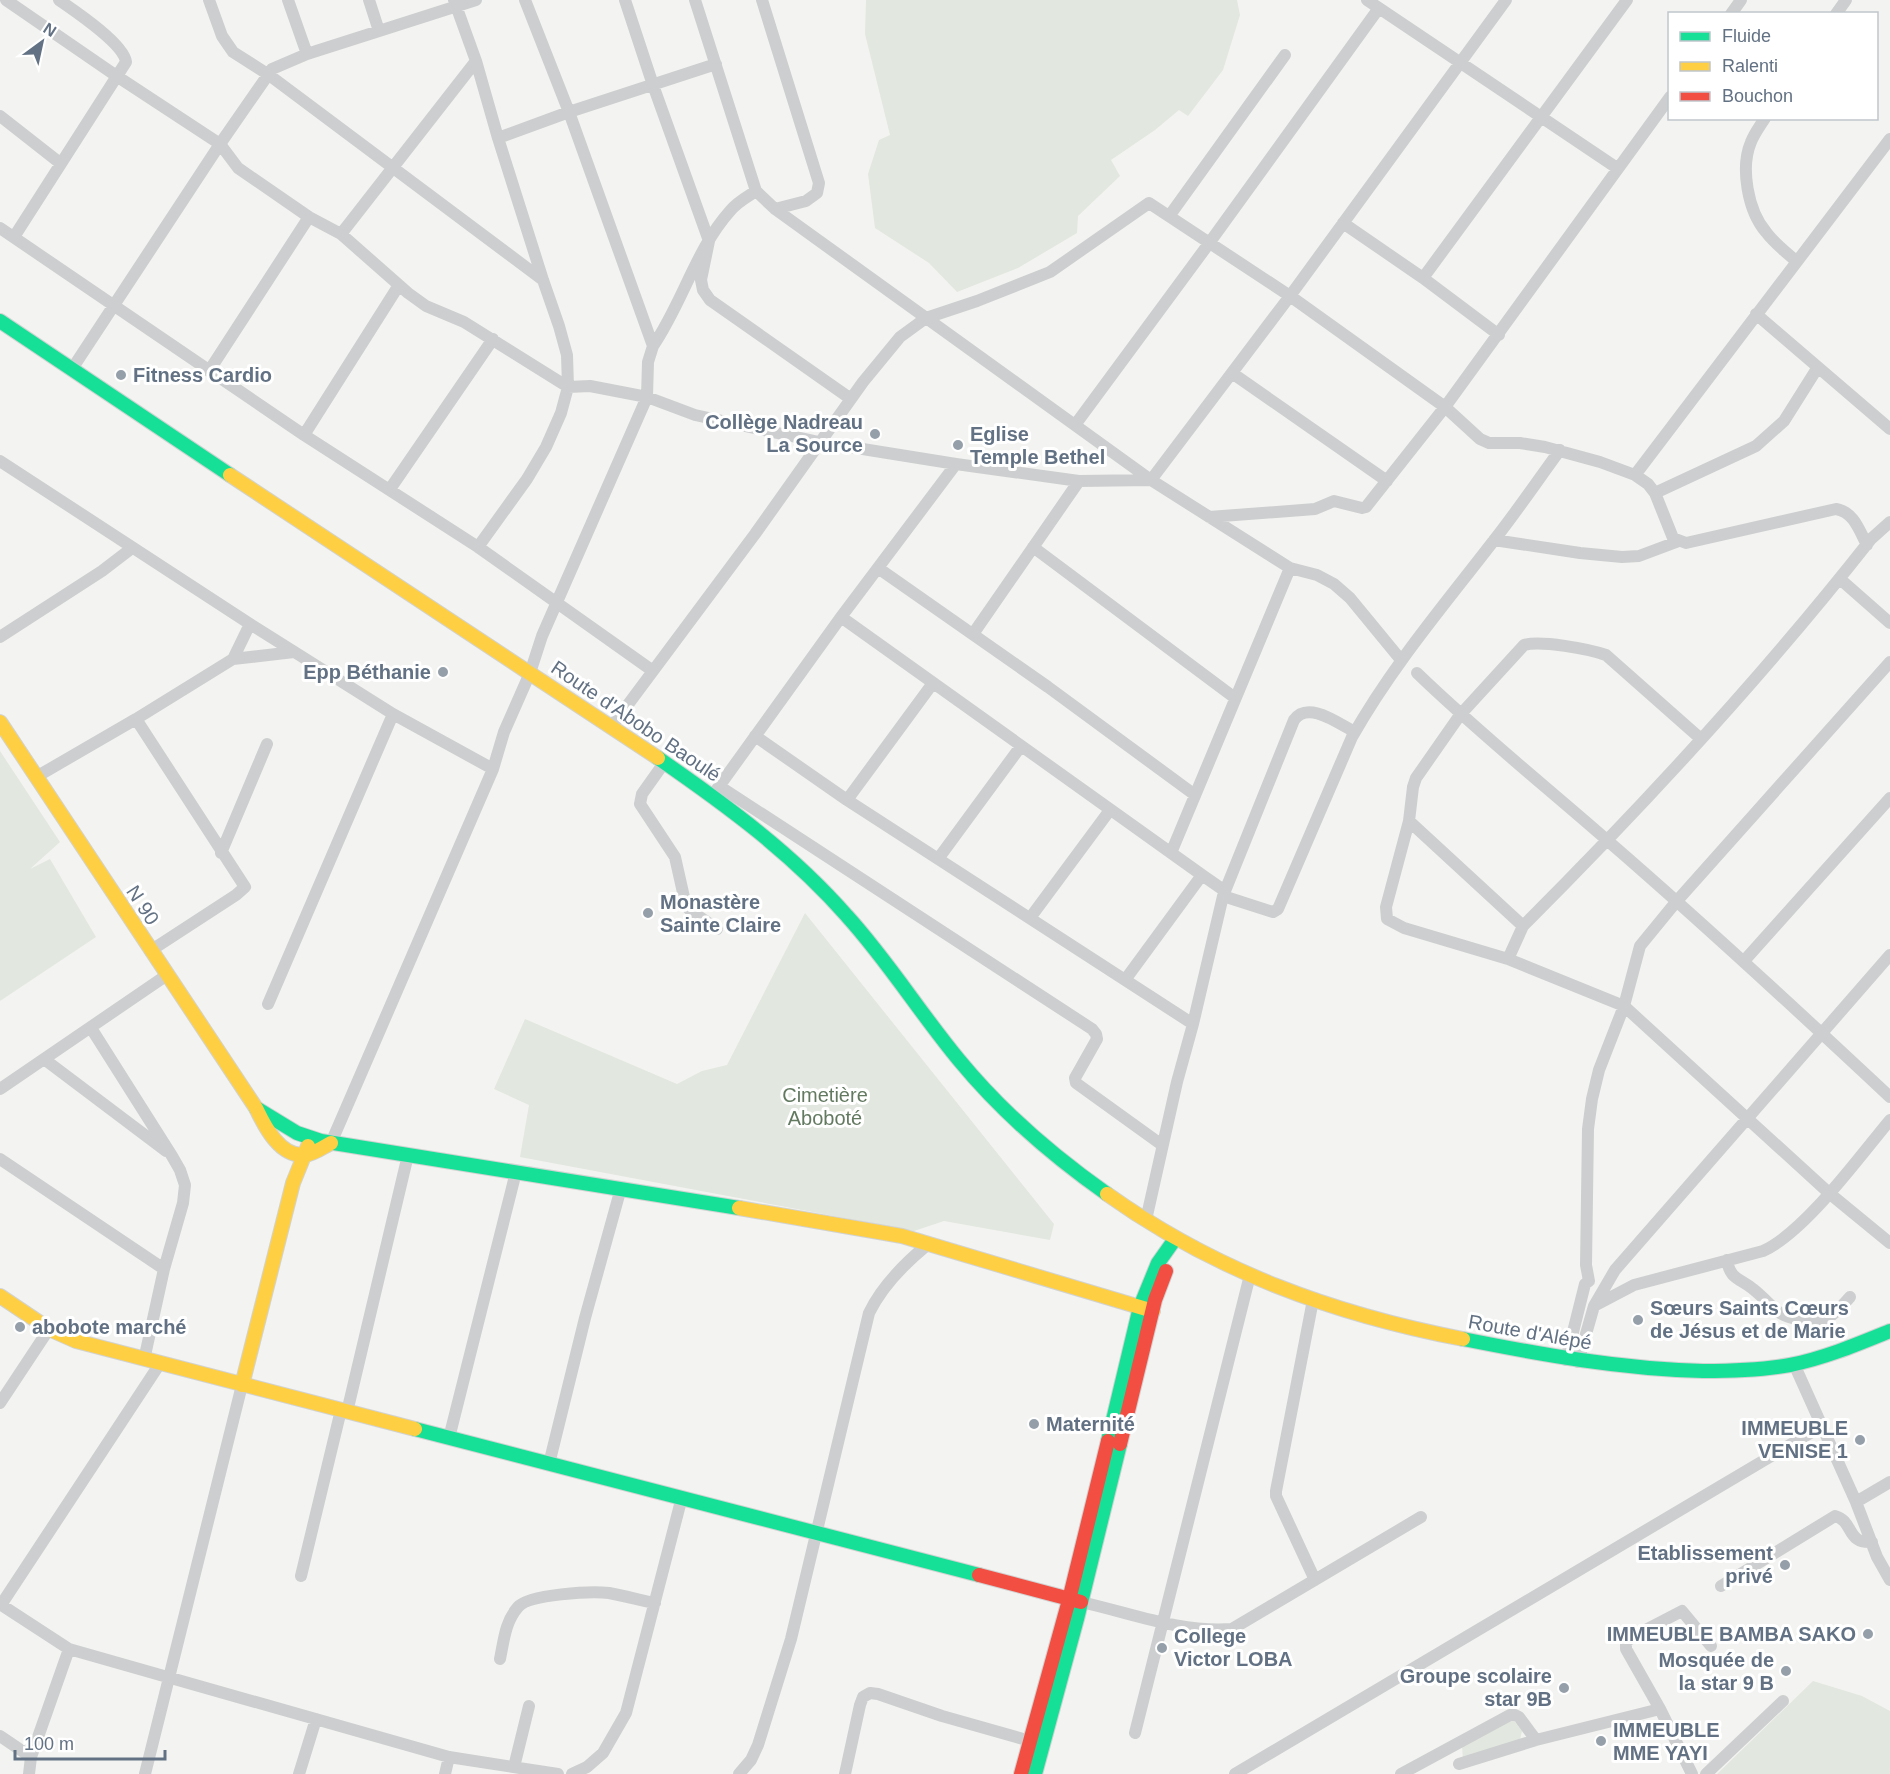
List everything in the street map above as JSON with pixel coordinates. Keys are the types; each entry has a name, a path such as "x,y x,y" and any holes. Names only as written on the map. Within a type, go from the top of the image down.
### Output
{"main road":[{"name":"Route d'Abobo Baoulé","path":"0,321 612,726 664,763 716,791 822,889 858,929 964,1066 993,1098 1040,1142 1086,1178 1175,1239"},
{"name":"N 90","path":"0,722 256,1108 272,1136 289,1150 305,1155"},
{"name":"N 90","path":"256,1108 303,1135 331,1143 621,1188 902,1236 1146,1309"},
{"path":"293,1183 289,1150 303,1135"},
{"path":"242,1385 293,1183 305,1155 303,1135"},
{"path":"305,1155 331,1143"},
{"path":"1035,1774 1146,1309 1152,1275 1164,1252 1175,1239"},
{"name":"Route d'Alépé","path":"1175,1239 1250,1275 1373,1319 1430,1333 1572,1361 1635,1368 1712,1371 1760,1369 1794,1364 1890,1331"},
{"path":"0,1296 49,1329 76,1341 159,1365 682,1497 1075,1601"},
{"path":"1021,1774 1075,1601"}],"street":[{"path":"6,0 220,144 238,168 309,217 341,234 426,306 464,322 568,387 590,386 647,397 695,415 819,442 956,464 1079,481 1151,480"},
{"path":"14,237 126,62 122,52 91,22 59,0"},
{"path":"209,0 222,36 233,52 269,75 543,280"},
{"path":"288,0 307,54"},
{"path":"369,0 379,31"},
{"path":"72,369 115,307 220,144 274,68 307,54 455,4 476,0"},
{"path":"525,0 569,112 653,346"},
{"path":"625,0 652,85 709,241 701,280 703,290 710,300 851,399"},
{"path":"694,0 756,190 775,209 1151,480 1290,568 1317,575 1334,584 1350,598 1401,660"},
{"path":"762,0 819,183 817,193 806,201 775,209"},
{"path":"1367,0 1617,168"},
{"path":"1151,480 1290,296 1506,0"},
{"path":"1423,278 1627,0"},
{"path":"455,4 476,61 567,355 568,387 561,413 546,447 527,479 478,547"},
{"path":"1074,425 1379,8"},
{"path":"1170,215 1285,55"},
{"path":"341,234 476,61"},
{"path":"498,138 716,64"},
{"path":"1209,517 1315,509 1334,501 1366,507 1499,335 1668,100"},
{"path":"0,116 60,163"},
{"path":"1764,120 1747,154 1750,196 1754,213 1765,231 1796,261"},
{"path":"1635,475 1890,139"},
{"path":"331,1143 493,770 504,732 530,673 555,603 647,397 648,362 653,346 669,321 709,241 729,211 756,190"},
{"path":"612,726 755,534 819,442 886,352 900,337 926,318 987,298 1050,272 1145,204 1152,204 1170,215 1290,296 1445,407 1480,439 1489,443 1520,443 1560,450 1635,475 1655,493 1670,532 1673,538 1679,541 1686,543 1836,509 1851,515 1867,545"},
{"path":"209,371 309,217"},
{"path":"1342,223 1423,278 1499,335"},
{"path":"0,228 304,435 478,547 653,671"},
{"path":"304,435 399,285"},
{"path":"1756,314 1890,429"},
{"path":"390,489 493,339"},
{"path":"1655,493 1756,446 1784,421 1818,367"},
{"path":"1232,373 1387,482"},
{"path":"841,616 1224,893 1273,912 1278,909 1355,732 1401,660 1560,450"},
{"path":"0,460 294,652 393,714 493,770"},
{"path":"956,464 841,616 716,791 1092,1029 1097,1040 1076,1078 1076,1083 1162,1144"},
{"path":"973,634 1079,481"},
{"path":"1508,959 1524,926 1608,841 1701,739 1867,545 1890,522"},
{"path":"1494,540 1580,553 1622,556 1639,556 1679,541"},
{"path":"1033,547 1235,698"},
{"path":"0,637 102,572 132,548"},
{"path":"878,568 1195,795"},
{"path":"1171,853 1290,568"},
{"path":"1840,579 1890,623"},
{"path":"233,659 250,624"},
{"path":"1701,739 1606,656 1596,652 1537,643 1529,643 1520,647 1460,714 1416,778 1409,821 1386,907 1387,919 1404,927 1508,959 1624,1006 1829,1193 1890,1243"},
{"path":"36,777 233,659 294,652"},
{"path":"1589,1281 1586,1264 1588,1129 1592,1099 1599,1070 1624,1006 1640,946 1676,902 1890,662"},
{"path":"1418,673 1460,714 1744,961 1890,1096"},
{"path":"848,800 933,683"},
{"path":"1146,1220 1162,1144 1224,893 1264,792 1298,715 1305,712 1314,713 1355,732"},
{"path":"268,1004 393,714"},
{"path":"136,719 245,887 236,896 150,951"},
{"path":"755,736 848,800 1193,1024"},
{"path":"221,853 267,744"},
{"path":"938,859 1021,746"},
{"path":"664,763 642,794 640,804 675,857 686,906 717,929"},
{"path":"1744,961 1890,798"},
{"path":"1030,918 1110,810"},
{"path":"1409,821 1524,926"},
{"path":"1125,980 1202,875"},
{"path":"1587,1307 1613,1273 1890,955"},
{"path":"0,1089 167,975"},
{"path":"91,1028 172,1156 185,1185 183,1203 164,1269 144,1360"},
{"path":"44,1059 172,1156"},
{"path":"1587,1307 1634,1285 1774,1246 1785,1238 1829,1193 1890,1120"},
{"path":"301,1576 408,1155"},
{"path":"0,1159 164,1269"},
{"path":"449,1438 516,1172"},
{"path":"549,1464 585,1318 621,1188"},
{"path":"739,1774 751,1760 765,1727 791,1639 869,1314 879,1295 897,1272 927,1245"},
{"path":"1726,1260 1728,1271 1732,1276 1752,1288 1779,1313 1793,1319 1821,1321 1838,1310 1850,1297"},
{"path":"1572,1361 1587,1307 1585,1284 1613,1273"},
{"path":"1135,1733 1250,1275"},
{"path":"1313,1299 1276,1496 1315,1580"},
{"path":"0,1403 49,1329"},
{"path":"1794,1364 1856,1502 1877,1557 1890,1580"},
{"path":"159,1365 1,1605 69,1650 449,1757 558,1774"},
{"path":"145,1774 242,1385"},
{"path":"1235,1774 1822,1426"},
{"path":"1856,1502 1890,1482"},
{"path":"572,1774 586,1767 603,1753 626,1713 682,1497"},
{"path":"1721,1586 1835,1516 1845,1522 1857,1540 1872,1542"},
{"path":"1075,1601 1163,1623 1220,1630 1232,1629 1421,1517"},
{"path":"500,1659 507,1624 520,1604 541,1597 591,1592 609,1593 655,1603"},
{"path":"1692,1774 1660,1708 1626,1649 1626,1643 1630,1638 1682,1611 1711,1646"},
{"path":"29,1774 31,1757 69,1650"},
{"path":"845,1774 863,1697 870,1693 1030,1741"},
{"path":"1706,1774 1783,1701"},
{"path":"514,1767 529,1706"},
{"path":"1457,1745 1459,1769 1536,1740 1660,1708"},
{"path":"1401,1774 1510,1715 1519,1717 1536,1740"},
{"path":"299,1774 316,1719"},
{"path":"0,1736 31,1757"},
{"path":"445,1774 449,1757"}],"green space":[{"path":"866,0 1237,0 1240,15 1223,70 1188,116 1179,110 1155,130 1111,160 1120,176 1078,216 1077,233 1018,268 957,292 929,263 875,228 868,174 879,140 890,135 865,34"},
{"path":"0,751 60,842 30,869 50,859 96,937 0,1001"},
{"name":"Cimetière Aboboté","path":"805,913 1054,1224 1050,1240 944,1221 914,1231 520,1157 529,1105 494,1089 525,1019 677,1084 702,1071 727,1065"},
{"path":"1813,1681 1862,1696 1890,1711 1890,1774 1717,1774"},
{"path":"1511,1717 1522,1731 1520,1740 1463,1760 1462,1746"}],"traffic: fast":[{"path":"0,321 230,475"},
{"path":"658,758 758,831 826,893 862,933 975,1079 1010,1115 1067,1164 1107,1194"},
{"path":"256,1108 297,1133 321,1141 739,1208"},
{"path":"1108,1441 1140,1307 1158,1263 1175,1239"},
{"path":"1463,1339 1553,1356 1613,1364 1673,1370 1725,1371 1769,1368 1816,1359 1890,1331"},
{"path":"415,1429 979,1575"},
{"path":"1035,1774 1077,1619 1120,1444"}],"traffic: slow":[{"path":"230,475 658,758"},
{"path":"0,722 256,1108 274,1139 288,1151 305,1155 331,1143"},
{"path":"242,1385 293,1183 308,1146"},
{"path":"1107,1194 1190,1246 1277,1286 1368,1317 1463,1339"},
{"path":"739,1208 902,1236 1153,1311"},
{"path":"0,1296 49,1329 76,1341 415,1429"}],"traffic: jam":[{"path":"1120,1444 1155,1300 1166,1271"},
{"path":"1021,1774 1069,1600 1108,1441"},
{"path":"979,1575 1081,1602"}],"place":[{"name":"Fitness Cardio","path":"121,375"},
{"name":"Collège Nadreau La Source","path":"875,434"},
{"name":"Eglise Temple Bethel","path":"958,445"},
{"name":"Epp Béthanie","path":"443,672"},
{"name":"Monastère Sainte Claire","path":"648,913"},
{"name":"Sœurs Saints Cœurs de Jésus et de Marie","path":"1638,1320"},
{"name":"abobote marché","path":"20,1327"},
{"name":"Maternité","path":"1034,1424"},
{"name":"IMMEUBLE VENISE 1","path":"1860,1440"},
{"name":"Etablissement privé","path":"1785,1565"},
{"name":"IMMEUBLE BAMBA SAKO","path":"1868,1634"},
{"name":"College Victor LOBA","path":"1162,1648"},
{"name":"Mosquée de la star 9 B","path":"1786,1671"},
{"name":"Groupe scolaire star 9B","path":"1564,1688"},
{"name":"IMMEUBLE MME YAYI","path":"1601,1741"}]}
